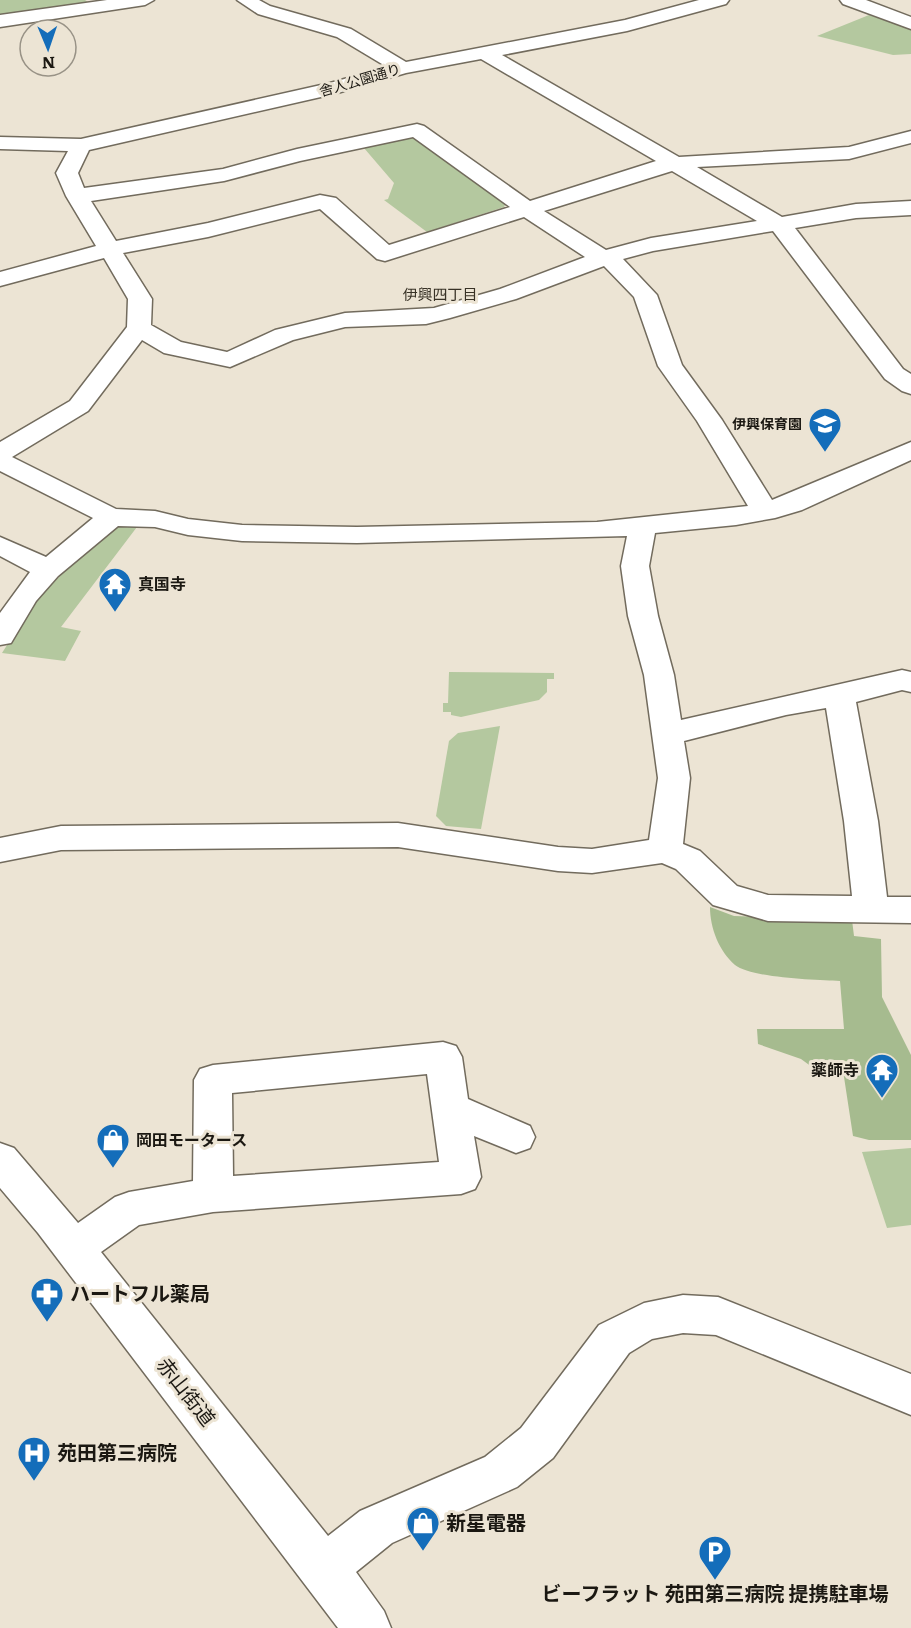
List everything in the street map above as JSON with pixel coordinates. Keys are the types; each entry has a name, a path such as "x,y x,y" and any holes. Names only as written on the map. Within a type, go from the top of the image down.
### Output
{"street":[{"path":"0,21 99,3 145,0"},
{"path":"246,0 264,10 344,33 403,68"},
{"name":"舎人公園通り","path":"0,143 81,145 334,88 403,68 627,25 720,0"},
{"path":"849,0 911,23"},
{"path":"485,53 777,223 787,232 894,374 911,386"},
{"path":"77,196 224,175 297,155 417,130 527,209 603,258 612,261 645,294 670,366 708,420 765,512"},
{"path":"0,279 111,249 199,214 320,202 328,203 385,254 616,181 640,170 674,164 850,153 911,136"},
{"path":"0,453 79,406 140,328 140,299 77,196 67,173 81,145"},
{"path":"182,181 199,214"},
{"path":"140,328 173,348 230,360 284,335 345,320 411,318 442,313 508,294 603,258 683,238 856,211 911,207"},
{"path":"0,461 111,517 142,517 188,527 284,535 490,533 642,527 765,512 792,504 911,450"},
{"path":"0,636 26,596 48,570 111,517"},
{"path":"642,527 635,566 643,616 659,675 674,778 665,850"},
{"path":"0,545 48,570"},
{"path":"669,734 786,705 838,696 902,680 911,682"},
{"path":"838,696 861,821 871,908"},
{"path":"0,850 61,838 398,835 558,859 592,861 665,850 688,860 725,896 768,908 911,910"},
{"path":"74,1249 129,1209 213,1195 461,1177 443,1057 213,1080 213,1195"},
{"path":"450,1108 516,1137"},
{"name":"赤山街道","path":"0,1160 74,1249 324,1568 367,1628"},
{"path":"324,1568 376,1527 501,1472 537,1443 614,1339 644,1322 683,1314 718,1316 911,1395"}],"green space":[{"path":"0,0 85,0 88,2 85,5 0,18"},
{"path":"869,15 911,29 911,54 893,55 817,36"},
{"path":"409,137 418,138 506,203 504,207 427,232 384,200 388,199 394,183 364,148"},
{"path":"140,523 61,627 81,631 65,661 2,653 35,601 111,525"},
{"path":"449,672 554,673 554,679 547,679 547,692 539,700 461,717 451,715 451,712 443,712 443,703 448,703"},
{"path":"500,726 481,829 446,826 436,816 449,741 458,733"},
{"path":"710,907 734,916 852,920 854,936 881,939 882,997 911,1055 911,1140 869,1140 853,1136 844,1077 823,1075 801,1059 758,1044 757,1029 844,1029 840,981 769,976 735,965 724,953 716,939"},
{"path":"911,1148 911,1225 887,1228 862,1152"}],"place":[{"name":"伊興保育園","path":"825,453"},
{"name":"真国寺","path":"115,613"},
{"name":"薬師寺","path":"882,1099"},
{"name":"岡田モータース","path":"113,1169"},
{"name":"ハートフル薬局","path":"47,1323"},
{"name":"苑田第三病院","path":"34,1482"},
{"name":"新星電器","path":"423,1552"},
{"name":"ビーフラット 苑田第三病院 提携駐車場","path":"715,1581"}],"district":[{"name":"伊興四丁目","path":"440,295"}]}
